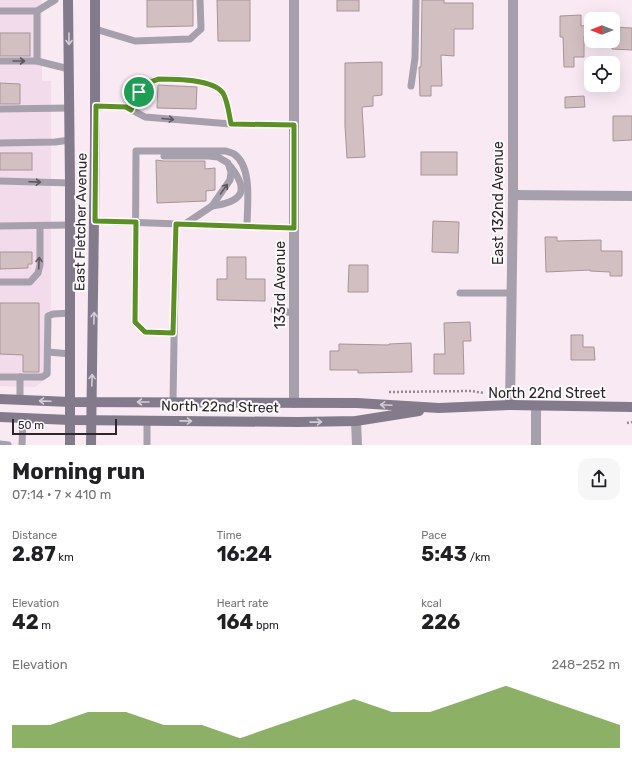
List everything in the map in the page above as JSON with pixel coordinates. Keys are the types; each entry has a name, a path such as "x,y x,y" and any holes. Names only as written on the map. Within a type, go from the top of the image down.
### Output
{"street":[{"name":"East Fletcher Avenue","path":"68,0 71,313 70,445"},
{"name":"East Fletcher Avenue","path":"91,445 95,221 95,0"},
{"name":"133rd Avenue","path":"294,0 294,403"},
{"name":"East 132nd Avenue","path":"510,405 513,194 513,0"},
{"path":"513,194 632,196"},
{"name":"North 22nd Street","path":"0,400 70,402 357,403 439,408 510,405 632,407"},
{"path":"536,406 536,445"},
{"name":"North 22nd Street","path":"0,417 70,420 298,422 356,421 439,408"},
{"path":"356,421 357,445"}],"lane":[{"path":"0,11 37,11 55,0"},
{"path":"95,29 135,41 190,39 201,29 200,0"},
{"path":"410,86 416,43 416,0"},
{"path":"37,11 37,61"},
{"path":"0,61 37,61 68,69"},
{"path":"131,110 139,92 144,85 159,79 184,79 210,85 220,90 226,100 231,124"},
{"path":"96,106 126,107 145,117 231,124 294,125"},
{"path":"0,109 69,108"},
{"path":"0,143 54,142 70,140"},
{"path":"173,333 145,332 135,322 136,151 226,151 235,155 245,167 248,184 247,226"},
{"path":"156,151 162,156 218,157 228,163 239,177 242,186 240,193 237,199 226,204 212,206"},
{"path":"185,224 212,206 230,180 231,172 228,163"},
{"path":"0,181 70,183"},
{"path":"95,221 294,228"},
{"path":"173,402 176,224"},
{"path":"0,226 70,225"},
{"path":"0,282 30,282 38,273 40,265 40,226"},
{"path":"460,293 511,293"},
{"path":"274,310 294,313"},
{"path":"0,377 42,377 47,374 48,316 53,314 71,313"},
{"path":"48,352 71,354"},
{"path":"20,377 20,400"},
{"path":"22,418 22,445"},
{"path":"147,420 147,445"},
{"path":"0,444 8,445"}],"path":[{"path":"419,392 470,391 491,394"},
{"path":"627,423 632,422"}],"shaded area":[{"path":"0,0 42,0 42,81 51,81 51,375 35,387 0,386"}],"building":[{"path":"147,0 193,0 193,26 147,27"},
{"path":"217,0 250,0 250,41 218,41"},
{"path":"337,0 359,0 359,11 337,11"},
{"path":"422,0 444,0 444,3 473,3 473,29 454,29 454,56 441,55 442,86 431,86 431,96 420,96 419,67 421,67"},
{"path":"581,15 581,26 584,26 584,57 574,57 574,67 564,67 563,37 560,37 560,16"},
{"path":"620,27 632,28 632,50 612,49 620,48"},
{"path":"0,33 30,33 30,56 0,56"},
{"path":"382,62 382,95 373,96 373,106 362,107 365,157 347,158 345,126 345,63"},
{"path":"0,83 20,84 20,104 0,104"},
{"path":"158,85 197,87 196,109 157,108"},
{"path":"584,96 585,107 565,108 565,97"},
{"path":"613,116 632,116 632,140 613,141"},
{"path":"421,152 457,152 457,175 421,175"},
{"path":"0,153 32,153 32,170 0,170"},
{"path":"156,160 205,161 205,169 215,168 215,190 206,191 206,201 157,203"},
{"path":"433,221 459,222 458,253 432,252"},
{"path":"545,237 557,237 557,241 601,240 601,251 622,251 622,276 610,276 610,272 590,270 546,272"},
{"path":"0,252 32,252 32,264 28,264 28,268 0,269"},
{"path":"227,257 246,257 246,279 265,279 265,301 217,300 217,279 227,279"},
{"path":"349,265 368,265 368,292 348,292"},
{"path":"0,303 39,303 39,372 23,372 23,355 0,354"},
{"path":"470,322 471,341 463,341 464,374 434,374 434,354 445,354 444,323"},
{"path":"571,335 583,335 583,347 594,347 595,360 571,360"},
{"path":"411,343 412,372 358,373 358,370 330,370 330,351 339,351 339,344 389,345"}],"route":[{"path":"159,79 184,79 210,85 220,90 224,94 226,100 231,124 294,125 294,228 274,226 176,224 173,333 145,332 135,322 136,222 95,221 96,106 126,107 131,110 139,92 144,85 159,79"}]}
